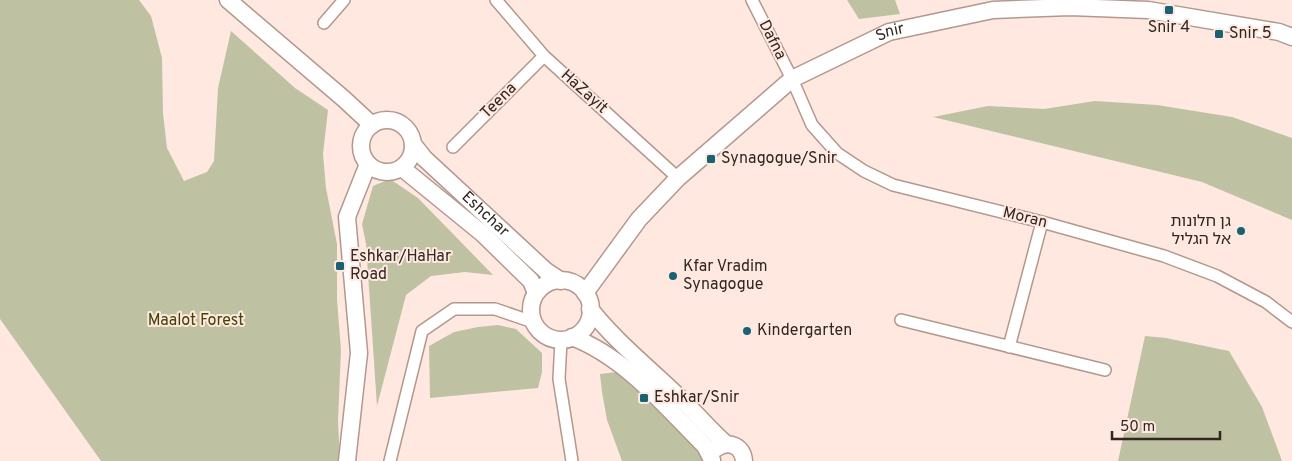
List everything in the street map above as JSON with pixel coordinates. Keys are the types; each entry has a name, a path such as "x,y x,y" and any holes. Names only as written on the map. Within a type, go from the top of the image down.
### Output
{"main road":[{"path":"228,0 372,125"},
{"name":"Snir","path":"584,293 639,219 678,178 792,79 889,32 993,10 1070,7 1148,10 1279,32 1292,37"},
{"path":"386,120 402,124 412,137 413,144 411,157 402,168 388,172 381,172 368,164 363,157 361,148 362,139 372,125 386,120"},
{"name":"Eshchar","path":"413,144 424,158 539,265 561,281"},
{"path":"347,461 359,353 347,217 368,164"},
{"name":"Eshchar","path":"402,168 483,234 531,281 536,293"},
{"path":"567,339 582,332 586,326 590,308 588,299 578,286 570,282 552,282 543,286 536,293 532,302 530,312 533,322 540,332 550,338 588,343 630,371 705,446 712,460"},
{"path":"590,308 602,325 682,399 714,433 726,444 737,447 744,456 744,461"},
{"path":"712,460 716,449 726,444"}],"street":[{"path":"324,23 344,0"},
{"name":"HaZayit","path":"496,0 544,56 678,178"},
{"name":"Dafna","path":"752,0 792,79"},
{"name":"Teena","path":"453,147 544,56"},
{"name":"Moran","path":"792,79 812,125 838,153 864,170 893,185 1042,222 1164,256 1217,276 1266,302 1292,322"},
{"path":"1010,347 1042,222"},
{"path":"390,461 422,332 454,309 495,309 533,322"},
{"path":"901,320 1105,370"},
{"path":"567,339 559,379 572,461"}],"green space":[{"name":"Maalot Forest","path":"0,0 139,0 151,16 162,58 163,113 167,148 184,181 207,172 214,161 218,88 231,31 295,88 328,110 323,154 326,188 337,244 337,299 341,350 338,421 340,461 101,461 0,319"},
{"path":"847,0 895,0 900,14 859,19"},
{"path":"1095,101 1157,105 1232,117 1292,138 1292,220 1202,182 933,117 988,106 1044,109"},
{"path":"390,179 418,198 493,275 465,272 431,276 406,295 377,406 366,244 362,224 373,186"},
{"path":"498,325 516,329 542,353 542,372 538,388 430,398 429,346 454,332"},
{"path":"1145,336 1166,338 1229,351 1262,407 1282,461 1118,461"},
{"path":"617,372 635,383 708,461 622,461 607,420 600,374"}],"place":[{"name":"Snir 4","path":"1169,10"},
{"name":"Snir 5","path":"1219,34"},
{"name":"Synagogue/Snir","path":"711,159"},
{"name":"גן חלונות אל הגליל","path":"1241,231"},
{"name":"Eshkar/HaHar Road","path":"340,266"},
{"name":"Kfar Vradim Synagogue","path":"673,276"},
{"name":"Kindergarten","path":"747,331"},
{"name":"Eshkar/Snir","path":"644,398"}]}
